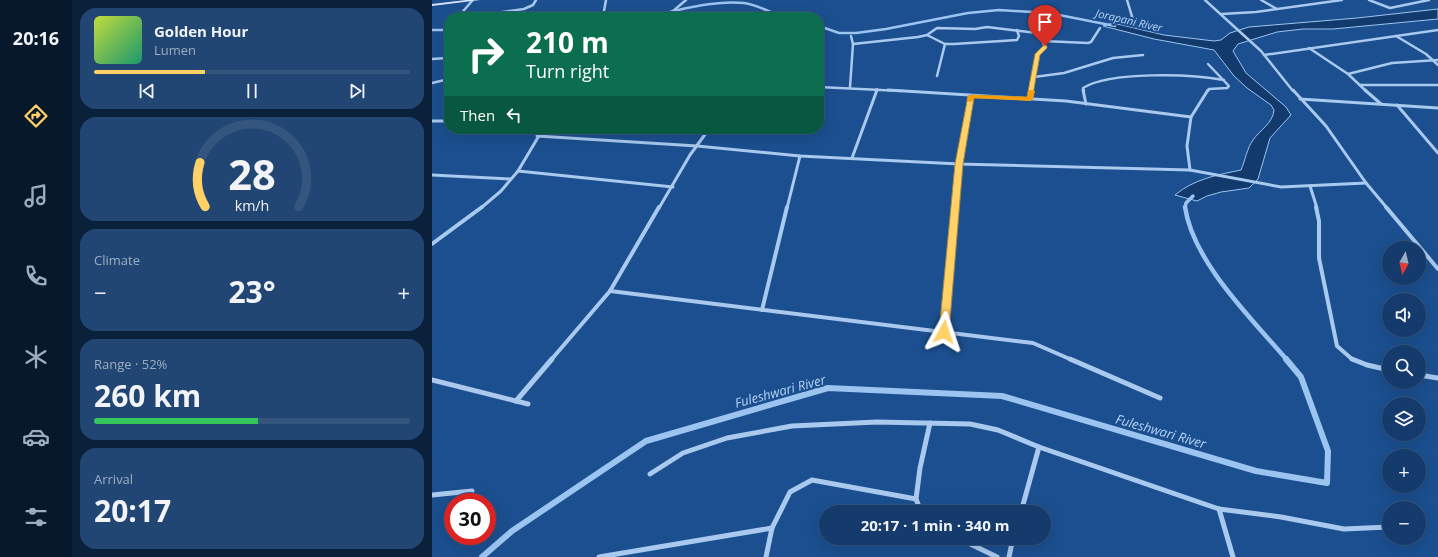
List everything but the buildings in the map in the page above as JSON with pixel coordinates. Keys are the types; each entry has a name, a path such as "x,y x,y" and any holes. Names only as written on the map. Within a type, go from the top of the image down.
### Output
{"main road":[{"path":"432,5 478,0"}],"street":[{"path":"498,12 524,8 533,5 536,0"},
{"path":"604,11 606,0"},
{"path":"672,12 686,0"},
{"path":"1127,0 1134,23"},
{"path":"1206,0 1261,51 1300,99 1326,126 1366,183 1438,269"},
{"path":"1260,0 1278,9"},
{"path":"1222,14 1278,9 1342,0"},
{"path":"1369,0 1390,8 1429,0"},
{"path":"462,12 472,1"},
{"path":"852,44 927,35 937,28 975,29 987,26 1037,34 1040,35 1045,48 1038,54 1030,99"},
{"path":"1043,41 1088,43 1091,42 1100,28"},
{"path":"927,35 945,44 1017,40 1019,36 1017,30"},
{"path":"1264,55 1438,30"},
{"path":"850,87 851,36"},
{"path":"1396,36 1416,47 1433,60 1438,66"},
{"path":"937,76 945,44"},
{"path":"1309,48 1348,74 1381,104"},
{"path":"1034,77 1057,75 1107,59 1143,55"},
{"path":"432,59 444,57"},
{"path":"1348,74 1366,68 1396,63 1438,60"},
{"path":"1190,170 1187,146 1191,117 1209,89 1227,88 1229,86 1208,64"},
{"path":"1086,104 1083,88 1089,83 1155,76 1194,76 1224,80"},
{"path":"432,83 444,80"},
{"path":"1360,85 1438,85"},
{"path":"824,87 850,87 1030,99 1086,104 1191,117"},
{"path":"852,158 877,89"},
{"path":"944,332 959,164 971,96"},
{"path":"1300,99 1438,108"},
{"path":"1396,105 1438,153"},
{"path":"432,121 444,121"},
{"path":"516,401 610,292 705,134"},
{"path":"432,244 459,225 501,190 518,171 537,136 697,146 800,156 959,164 1190,170 1281,187 1366,183"},
{"path":"762,310 800,156"},
{"path":"518,171 673,187"},
{"path":"432,175 511,179"},
{"path":"1310,186 1319,221 1319,258 1337,346 1344,355 1357,363 1382,368"},
{"path":"610,292 1033,344 1160,398"},
{"path":"1426,376 1438,378"},
{"path":"432,380 528,404"},
{"path":"650,474 683,453 727,438 792,426 877,422 970,424 998,430 1039,447 1219,509 1281,517 1344,529 1382,527"},
{"path":"918,505 916,499 920,468 930,423"},
{"path":"1022,505 1039,447"},
{"path":"766,557 772,528 790,492 812,480 916,499"},
{"path":"432,495 472,491"},
{"path":"1219,509 1233,557"},
{"path":"599,557 772,528"},
{"path":"972,545 997,557"},
{"path":"1009,557 1012,545"}],"water":[{"path":"1438,9 1438,19 1333,29 1303,29 1277,32 1238,44 1233,51 1246,73 1286,107 1291,115 1270,138 1258,179 1249,188 1221,192 1197,201 1175,195 1198,181 1241,170 1251,143 1269,123 1274,110 1271,105 1247,88 1234,76 1214,50 1154,39 1103,26 1113,23 1164,35 1214,41 1221,40 1230,33 1249,27 1357,18"}],"waterway":[{"name":"Jorapani River","path":"670,12 708,4 732,2 749,4 772,12"},
{"name":"Jorapani River","path":"824,28 839,33 856,33 886,29 968,13 999,10 1049,13 1115,26"},
{"name":"Jorapani River","path":"432,30 444,30"},
{"name":"Fuleshwari River","path":"1185,207 1186,203 1193,196"},
{"name":"Fuleshwari River","path":"1185,207 1190,228 1199,248 1212,269 1241,308 1287,360"},
{"name":"Fuleshwari River","path":"482,557 512,531 646,441 828,388 1002,396 1256,471 1327,483 1328,451 1301,377 1286,359"}],"slow traffic":[{"path":"970,100 971,96 1030,99 1031,91"}],"route":[{"path":"944,332 959,164 971,96 1030,99 1038,52 1045,48 1045,46"}]}
